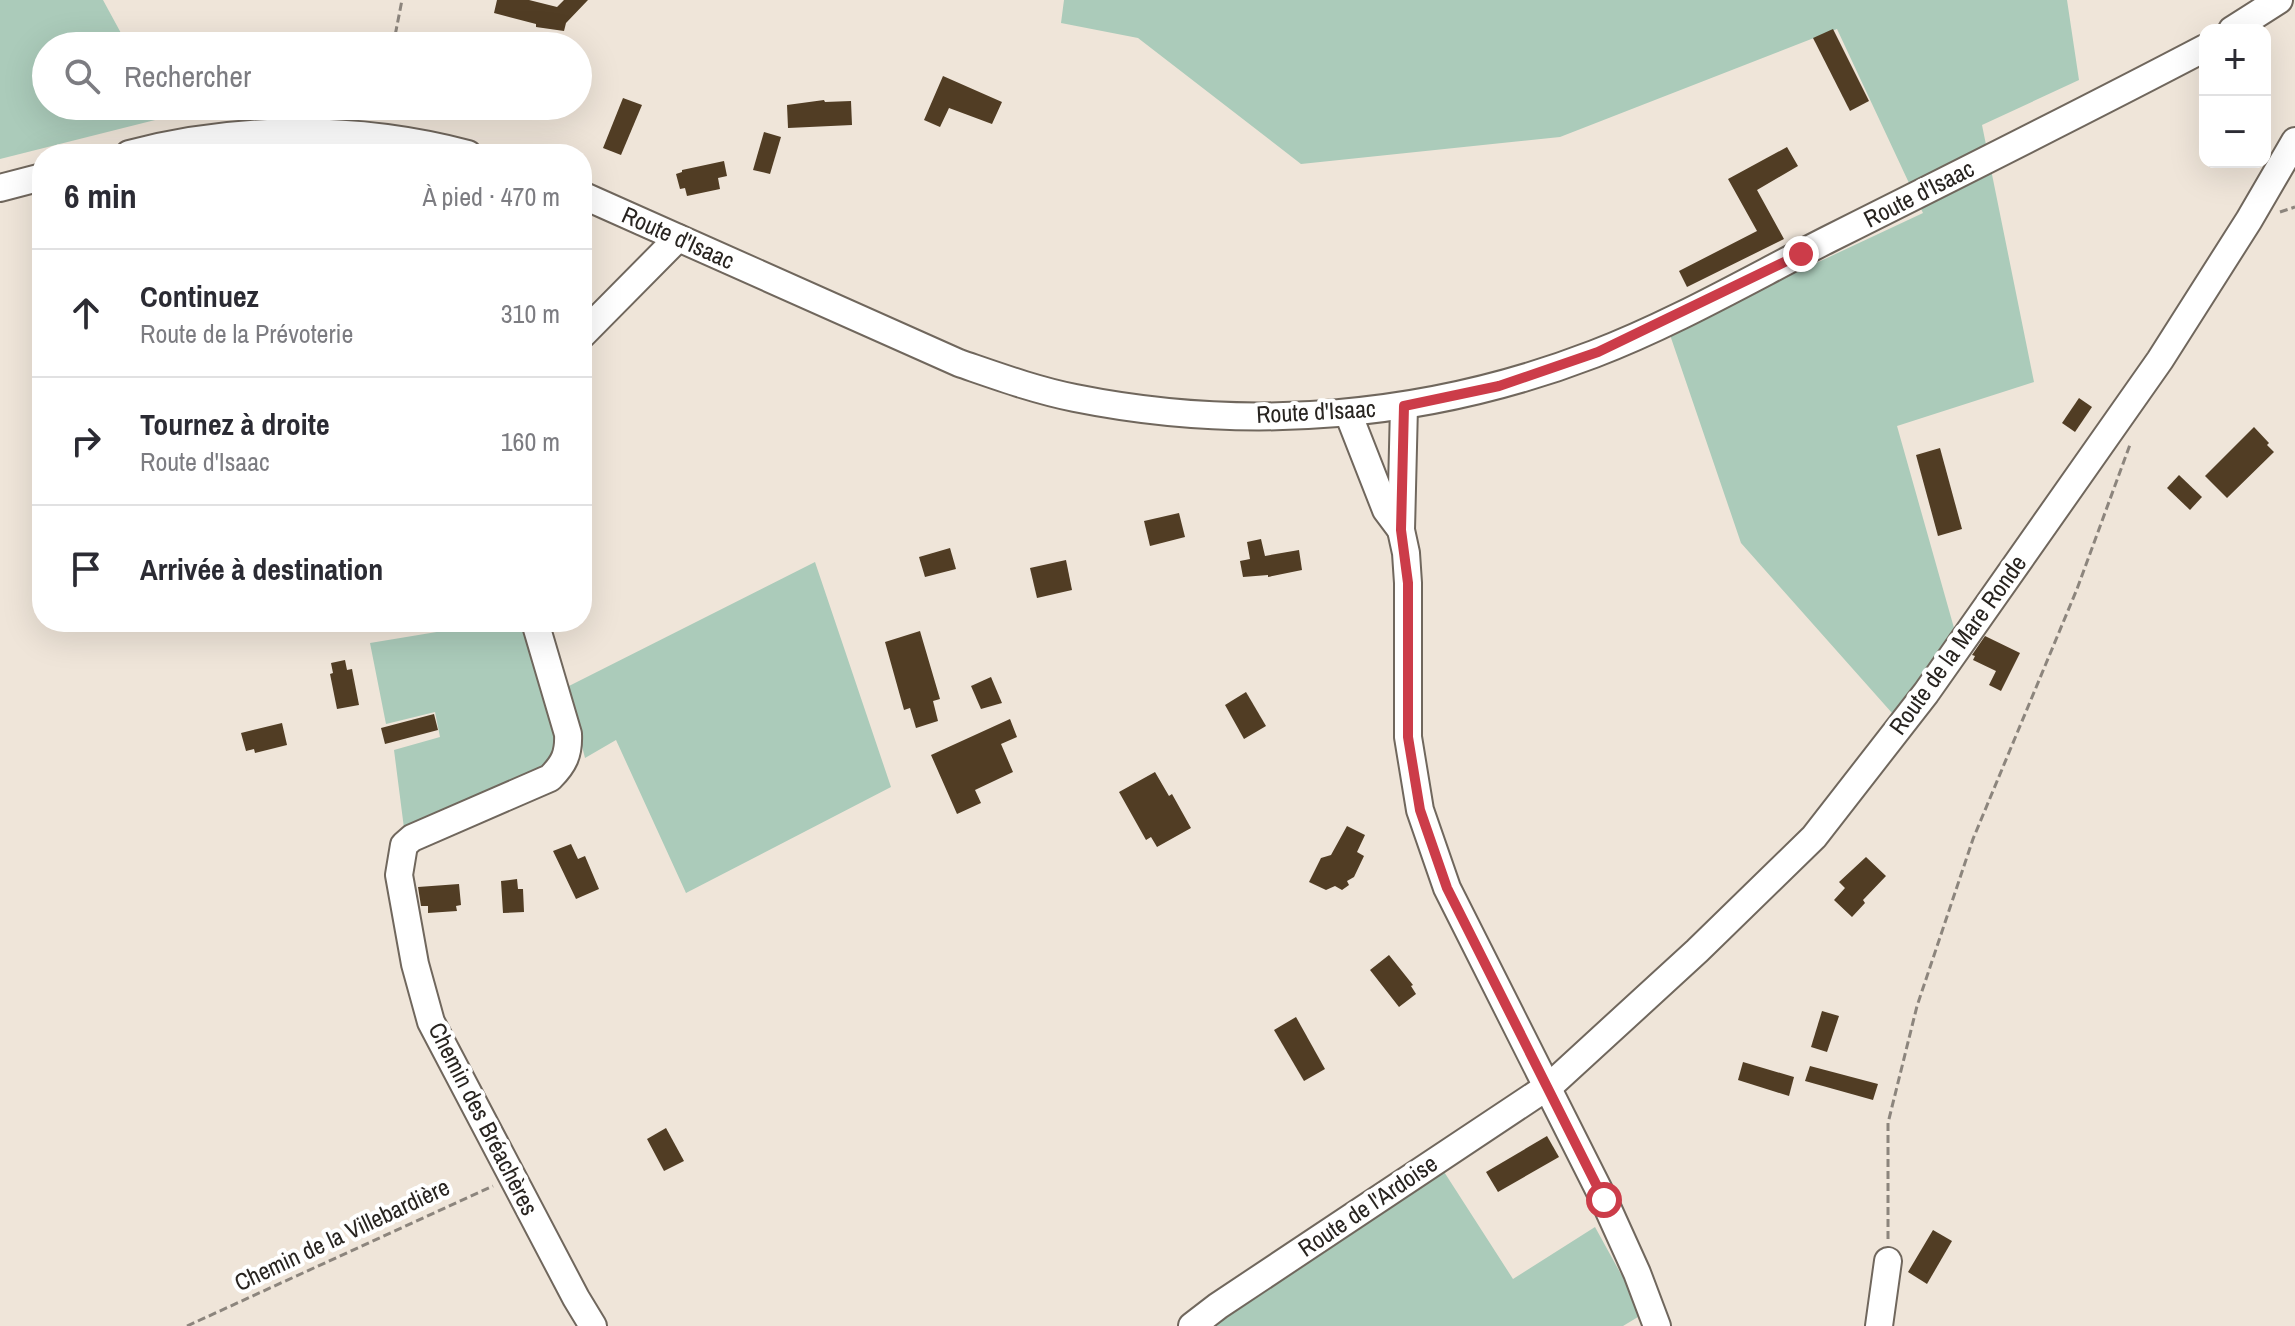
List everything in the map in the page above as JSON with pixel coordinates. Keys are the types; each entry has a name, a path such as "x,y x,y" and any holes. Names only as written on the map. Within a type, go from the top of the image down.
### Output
{"street":[{"path":"2241,24 2279,0"},
{"name":"Route d'Isaac","path":"592,199 959,363 1072,397 1141,409 1224,416 1348,413 1404,406 1499,386 1598,352 1787,261 2199,51"},
{"path":"176,144 281,132 385,138 425,144"},
{"name":"Route de la Mare Ronde","path":"1546,1088 1697,951 1814,837 1926,693 2156,366 2295,141"},
{"path":"0,188 32,180"},
{"path":"592,325 678,238"},
{"path":"1404,406 1401,530 1408,583 1408,737 1420,810 1447,888 1604,1200 1657,1326"},
{"path":"1348,413 1386,510 1401,530"},
{"name":"Chemin des Bréachères","path":"538,632 568,734 569,747 565,760 550,778 412,838 404,845 399,875 415,964 431,1022 593,1326"},
{"name":"Route de l'Ardoise","path":"1192,1326 1546,1088"},
{"path":"1879,1326 1888,1261"}],"path":[{"path":"396,32 402,0"},
{"path":"1888,1261 1888,1123 1917,1006 1973,839 2077,589 2134,434"},
{"name":"Chemin de la Villebardière","path":"187,1326 512,1177"}],"green space":[{"path":"0,0 103,0 120,32 32,32 32,120 155,120 60,144 32,144 32,151 0,159"},
{"path":"1064,0 2067,0 2079,80 1982,125 2034,382 1897,426 1956,635 1892,713 1741,543 1669,332 1923,213 1837,29 1560,137 1301,164 1138,38 1061,23"},
{"path":"815,562 891,787 686,893 616,740 585,758 567,687"},
{"path":"437,632 530,632 561,750 552,768 405,836 394,750 440,737 435,712 386,724 370,643"},
{"path":"1430,1150 1513,1279 1595,1227 1643,1314 1623,1326 1182,1326"}],"building":[{"path":"497,0 529,0 557,7 564,0 588,0 566,23 564,31 536,27 536,24 494,13"},
{"path":"1833,29 1869,101 1850,111 1813,38"},
{"path":"943,76 1002,102 992,124 949,108 940,127 924,120"},
{"path":"623,98 642,105 621,155 603,148"},
{"path":"824,100 851,101 852,125 788,128 787,105"},
{"path":"764,132 781,137 770,174 753,170"},
{"path":"1787,147 1798,166 1757,190 1784,239 1687,287 1679,271 1757,231 1728,179"},
{"path":"724,161 727,176 718,178 720,189 687,196 685,188 680,189 676,174 682,170"},
{"path":"2079,398 2092,407 2075,432 2062,423"},
{"path":"2254,427 2274,452 2227,498 2205,476"},
{"path":"1940,448 1962,529 1938,536 1916,455"},
{"path":"2179,475 2202,497 2190,510 2167,488"},
{"path":"1179,513 1185,537 1150,546 1144,521"},
{"path":"1261,539 1265,556 1299,550 1302,570 1268,577 1243,577 1240,561 1250,559 1247,542"},
{"path":"950,548 956,569 925,577 919,557"},
{"path":"1066,560 1072,590 1037,598 1030,568"},
{"path":"920,631 940,699 933,701 938,721 916,728 910,708 904,710 885,642"},
{"path":"1985,636 2020,653 2001,691 1989,685 1996,671 1973,660 1975,656 1972,655"},
{"path":"345,660 347,670 352,669 359,705 337,709 330,674 333,673 331,663"},
{"path":"991,677 1002,703 981,709 971,686"},
{"path":"1246,692 1266,726 1244,739 1225,705"},
{"path":"434,714 438,730 385,744 381,728"},
{"path":"1010,719 1017,737 1001,744 1013,772 975,790 981,803 957,814 931,755"},
{"path":"282,723 287,745 255,753 254,749 246,751 241,733"},
{"path":"1155,772 1169,796 1172,794 1191,828 1157,847 1151,837 1146,840 1119,792"},
{"path":"1347,826 1365,835 1357,852 1364,856 1354,877 1347,881 1349,885 1342,890 1335,886 1326,890 1309,882 1321,858 1331,855"},
{"path":"571,844 578,859 585,856 599,889 576,899 553,851"},
{"path":"1866,857 1886,876 1852,917 1834,900 1845,888 1839,882"},
{"path":"517,879 518,889 523,889 524,912 503,913 501,881"},
{"path":"459,884 461,905 456,906 457,911 428,913 428,906 421,906 418,887"},
{"path":"1389,955 1413,985 1416,994 1399,1007 1370,970"},
{"path":"1822,1011 1839,1016 1827,1052 1811,1047"},
{"path":"1296,1017 1325,1069 1304,1081 1274,1030"},
{"path":"1743,1062 1794,1077 1789,1096 1738,1080"},
{"path":"1810,1066 1878,1084 1873,1100 1805,1081"},
{"path":"666,1128 684,1161 664,1171 647,1139"},
{"path":"1547,1136 1559,1157 1498,1192 1486,1172"},
{"path":"1933,1230 1952,1241 1927,1284 1908,1272"}],"route":[{"path":"1604,1200 1447,888 1415,792 1408,737 1408,583 1401,530 1404,406 1467,394 1549,371 1653,328 1801,254"}]}
